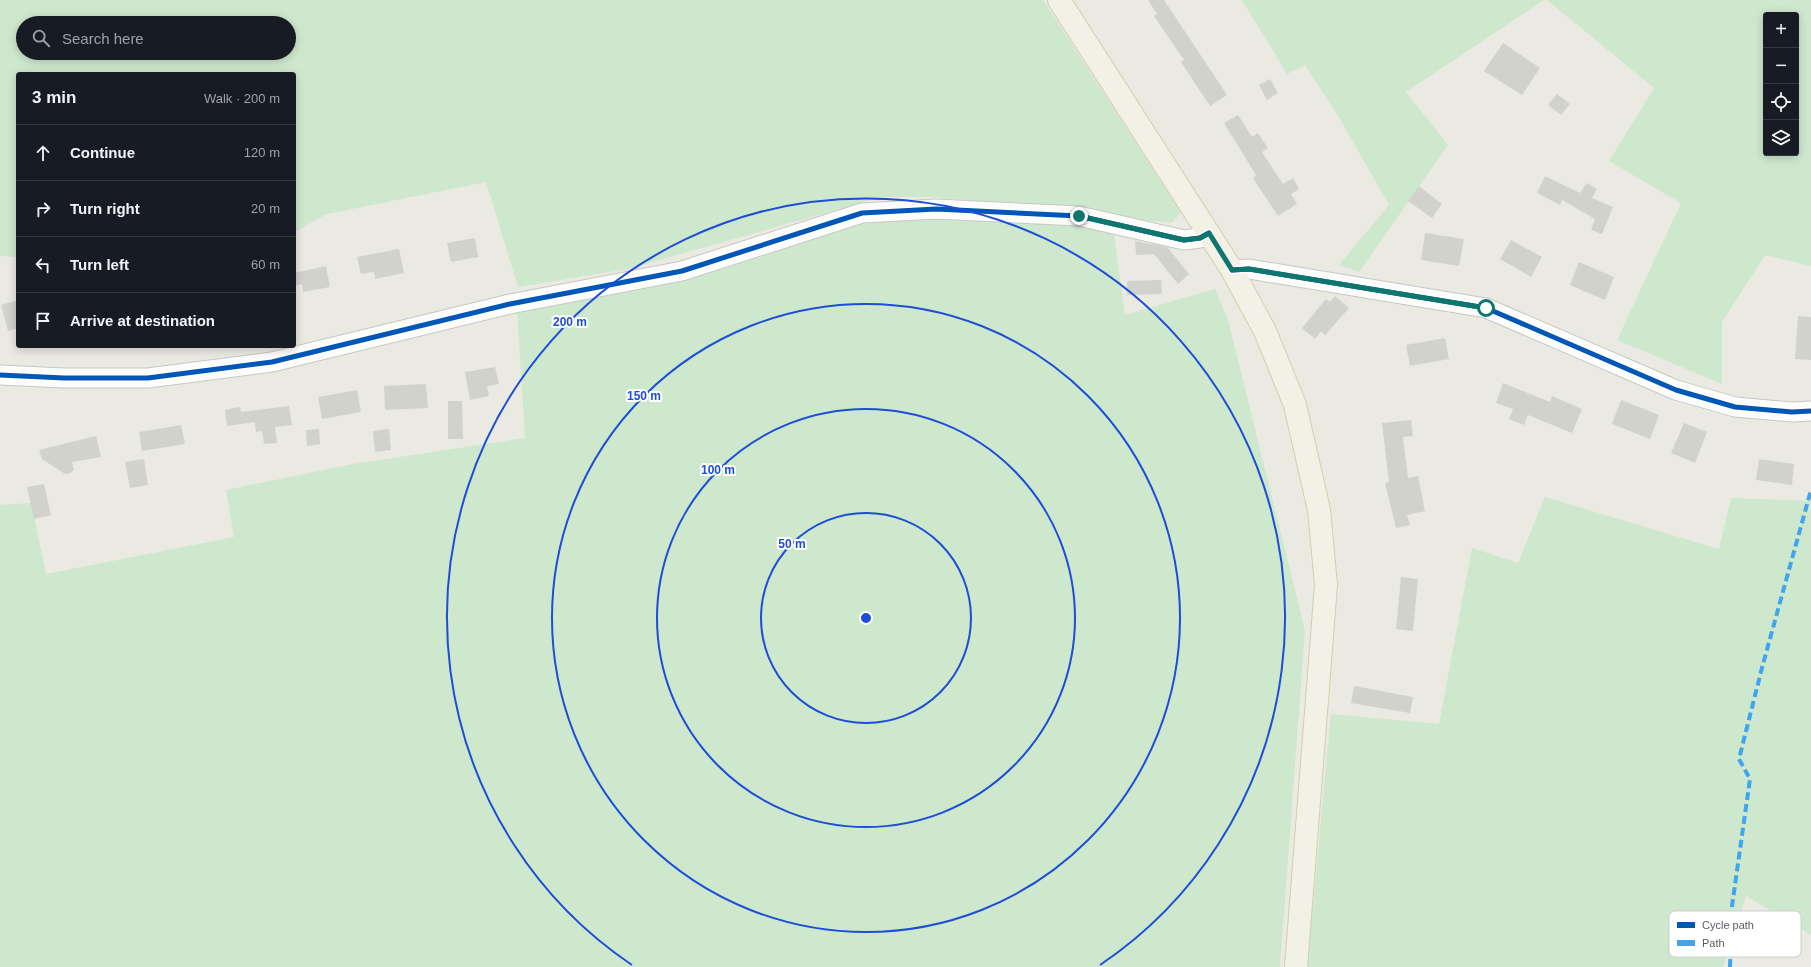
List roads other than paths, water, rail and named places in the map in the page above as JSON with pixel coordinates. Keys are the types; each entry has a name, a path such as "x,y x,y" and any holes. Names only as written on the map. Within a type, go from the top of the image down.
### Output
{"main road":[{"path":"1059,0 1232,270 1265,331 1295,405 1319,510 1326,585 1296,967"}],"street":[{"path":"0,375 64,378 148,378 272,362 510,304 682,271 862,213 936,209 1079,216 1184,240 1200,238 1209,233"},
{"path":"1232,270 1249,269 1486,308 1676,390 1735,407 1792,412 1811,410"}]}
